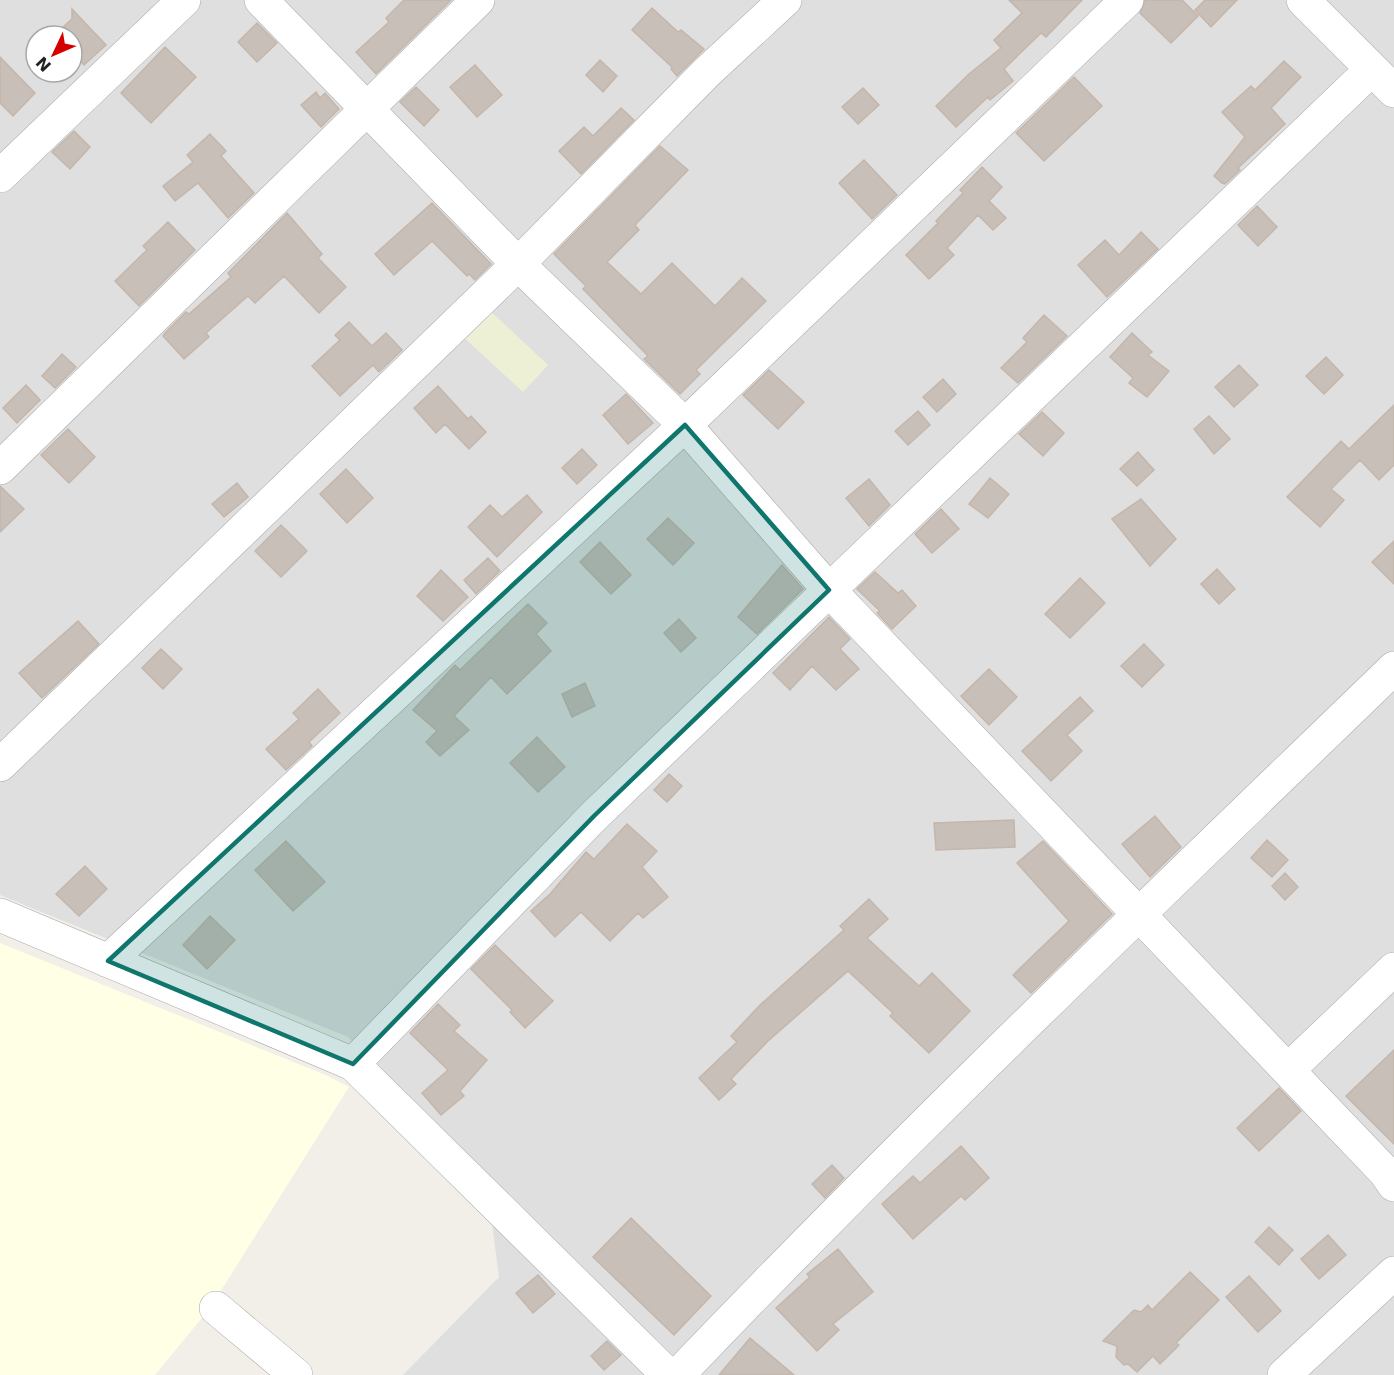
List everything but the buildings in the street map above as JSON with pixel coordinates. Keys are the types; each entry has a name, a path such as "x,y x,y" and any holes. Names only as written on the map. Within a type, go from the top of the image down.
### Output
{"street":[{"path":"0,176 184,0"},
{"path":"261,0 518,264 685,425 829,590 1385,1172 1394,1185"},
{"path":"0,468 478,0"},
{"path":"0,765 518,264 707,72 785,0"},
{"path":"108,961 685,425 1127,0"},
{"path":"353,1064 594,816 829,590 1383,80 1303,0"},
{"path":"678,1375 778,1271 1139,914 1394,668"},
{"path":"0,915 353,1064 668,1375"},
{"path":"1288,1070 1394,969"},
{"path":"1284,1375 1394,1273"},
{"path":"216,1308 296,1375"}],"highlighted area":[{"path":"685,425 829,590 594,816 353,1064 108,961 348,737"}],"shaded area":[{"path":"0,0 1394,0 1394,1375 403,1375 499,1277 485,1171 348,1037 0,895"},
{"path":"486,307 548,365 523,392 461,335"},
{"path":"0,943 328,1076 349,1087 210,1308 155,1375 0,1375"}]}
